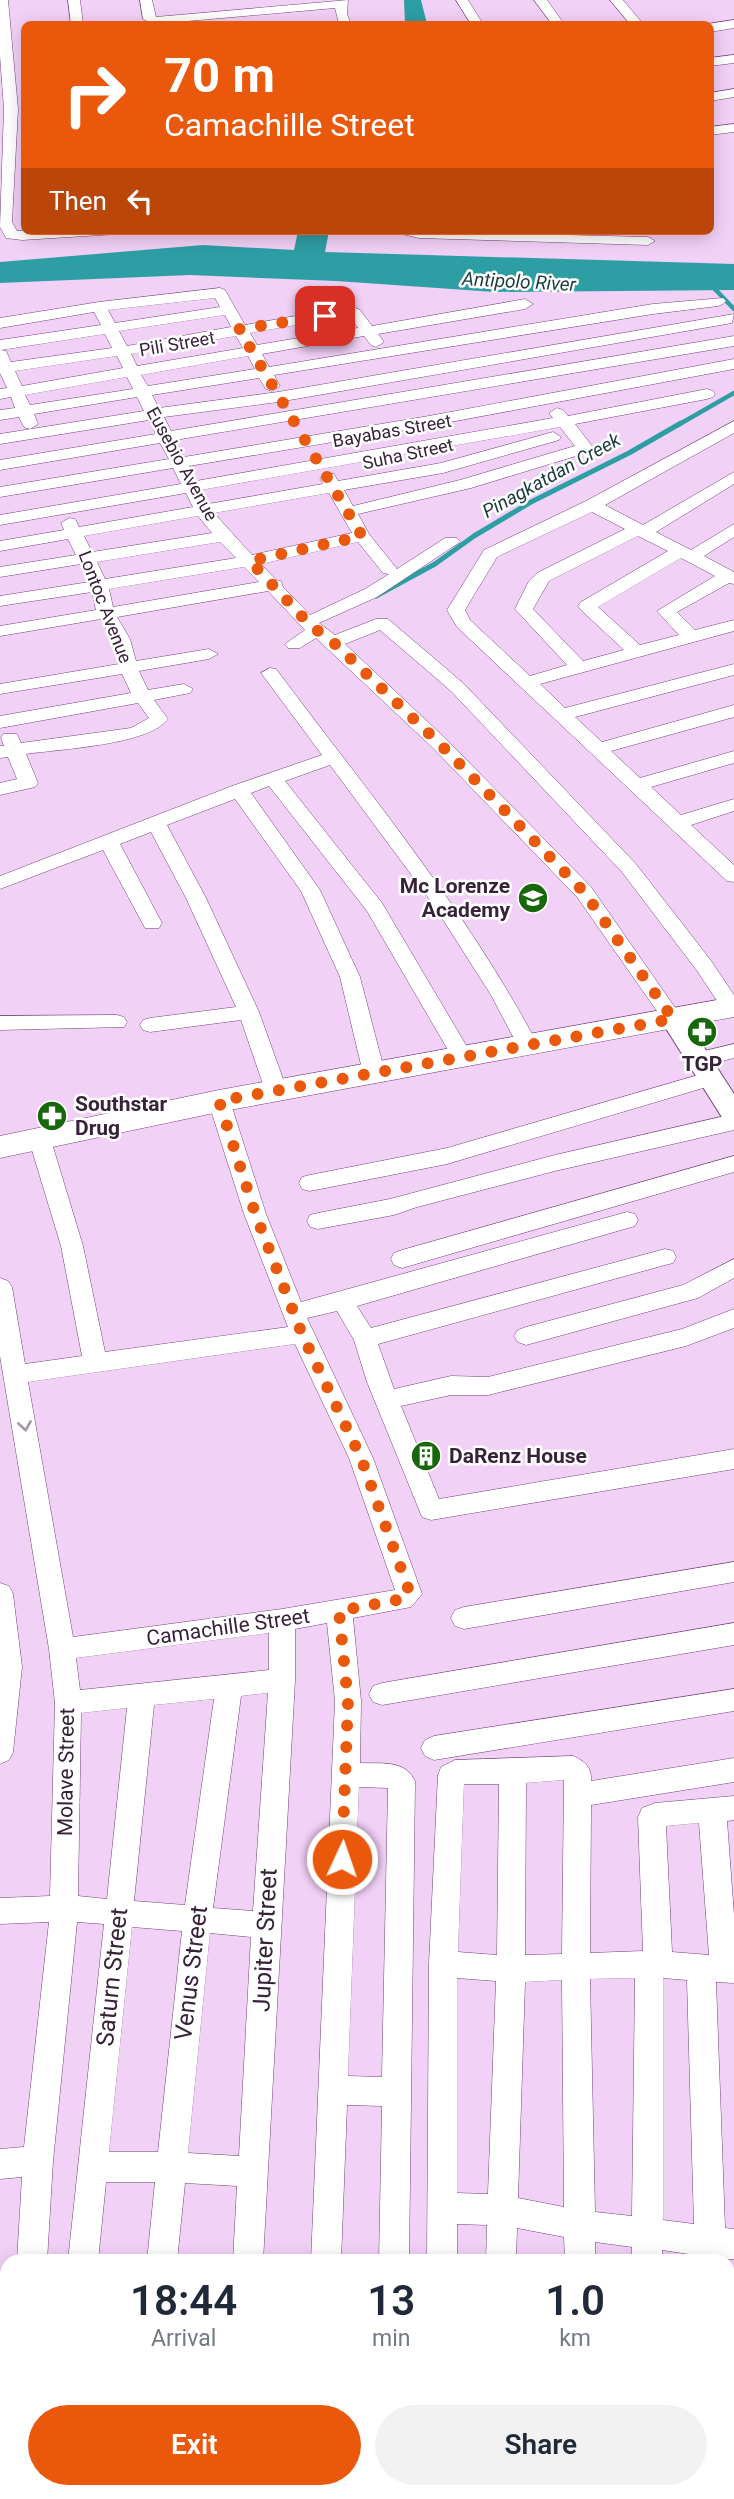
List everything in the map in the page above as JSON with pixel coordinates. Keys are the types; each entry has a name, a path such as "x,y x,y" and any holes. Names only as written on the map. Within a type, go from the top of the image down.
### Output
{"main road":[{"path":"0,1147 276,1090 733,1007"}],"street":[{"path":"2,0 7,53 5,86 18,109 3,222 11,235 21,235"},
{"path":"74,0 77,21"},
{"path":"146,0 151,20 342,2 341,14 344,21"},
{"path":"463,0 475,21"},
{"path":"540,0 556,21"},
{"path":"616,0 635,21"},
{"path":"627,11 642,3"},
{"path":"714,27 734,24"},
{"path":"7,53 21,52"},
{"path":"714,61 734,58"},
{"path":"714,96 734,93"},
{"path":"714,129 734,128"},
{"path":"627,235 648,242"},
{"path":"0,323 205,293 222,294 278,397 362,536 389,569"},
{"name":"Pili Street","path":"7,393 370,333 525,304"},
{"path":"0,415 501,333 729,306"},
{"path":"0,439 278,397 515,355 729,306"},
{"name":"Eusebio Avenue","path":"99,307 204,512 224,536 320,632 440,744 584,892 673,1019"},
{"path":"0,345 229,310"},
{"path":"2,363 122,351 351,311 370,333 429,421"},
{"path":"348,512 465,484 583,449 584,446 546,399 485,313"},
{"name":"Bayabas Street","path":"0,465 734,341"},
{"name":"Lontoc Avenue","path":"2,363 7,393 23,412 47,457 62,510 88,558 99,584 106,613 121,639 142,696 159,719 150,727 134,733 7,751"},
{"path":"0,492 429,421 734,364"},
{"name":"Bayabas Street","path":"0,520 518,430 567,426 707,394"},
{"name":"Suha Street","path":"0,546 443,468 567,426"},
{"path":"734,426 592,505 490,554 456,610 463,623 677,822 725,856 734,876"},
{"path":"580,668 524,609 538,581 641,531 734,477"},
{"path":"592,505 731,578"},
{"path":"637,652 587,606 734,529"},
{"path":"0,572 224,536"},
{"path":"0,601 250,561 362,536"},
{"path":"294,644 320,632 371,593 451,542"},
{"path":"692,637 666,611 731,578"},
{"path":"0,631 275,585"},
{"path":"320,632 382,623 457,687 629,869 733,1007"},
{"path":"528,682 734,625"},
{"path":"0,689 209,654"},
{"path":"562,715 734,668"},
{"path":"270,673 445,908 489,974 527,1045"},
{"path":"0,789 27,783 7,751 1,719 184,690"},
{"path":"598,748 734,711"},
{"path":"638,785 734,757"},
{"path":"0,883 239,790 332,758"},
{"path":"273,778 375,908 462,1057"},
{"path":"239,790 310,890 350,977 374,1073"},
{"path":"677,822 734,806"},
{"path":"156,823 196,898 249,1012 276,1090"},
{"path":"109,842 152,923"},
{"path":"150,1025 249,1012"},
{"path":"318,1221 394,1207 411,1200 555,1163 732,1110 673,1019"},
{"path":"0,1023 117,1022"},
{"path":"310,1183 447,1156 706,1069 734,1051"},
{"name":"Camachille Street","path":"62,1649 339,1611 402,1599 409,1594 361,1458 298,1323 255,1213 219,1101"},
{"path":"39,1137 72,1245 94,1364"},
{"path":"402,1259 734,1164"},
{"path":"16,1384 94,1364 298,1323 343,1301 627,1220"},
{"path":"365,1339 665,1257"},
{"path":"526,1336 690,1292 730,1273 734,1268"},
{"name":"Molave Street","path":"0,1287 4,1335 16,1384 62,1649 68,1703 64,1908 38,2161 32,2254"},
{"path":"343,1301 365,1339 379,1382 430,1510 734,1459"},
{"path":"388,1400 446,1386 474,1383 488,1386 686,1337 734,1318"},
{"path":"464,1618 734,1572"},
{"path":"0,1594 4,1668 0,1752"},
{"path":"326,2254 348,1702 339,1611"},
{"name":"Jupiter Street","path":"248,2254 265,1925 282,1680 282,1620"},
{"path":"382,1694 734,1634"},
{"path":"68,1703 282,1680"},
{"name":"Venus Street","path":"163,2254 169,2167 197,1919 229,1686"},
{"name":"Saturn Street","path":"84,2254 142,1693"},
{"path":"435,1748 734,1700"},
{"path":"442,2254 443,1964 451,1775 455,1772 573,1768 578,1774 576,1966 580,2254"},
{"path":"578,1795 734,1770"},
{"path":"501,2254 513,1772"},
{"path":"346,1775 395,1776 402,1781 394,2254"},
{"path":"443,2208 503,2210 580,2225 647,2248 719,2249 719,1969 723,1809 652,1817 654,1964 647,2248"},
{"path":"0,1911 64,1908 265,1925"},
{"path":"443,1964 510,1969 654,1964 719,1969"},
{"path":"333,2090 398,2092"},
{"path":"0,2164 38,2161"},
{"path":"93,2167 169,2167 252,2172"}],"water":[{"path":"404,0 421,0 426,21 405,21"},
{"name":"Antipolo River","path":"297,235 328,235 325,252 734,264 734,290 495,292 336,281 190,275 0,283 0,262 203,245 294,250"}],"waterway":[{"name":"Pinagkatdan Creek","path":"710,284 734,309"},
{"name":"Pinagkatdan Creek","path":"678,425 734,393"},
{"name":"Pinagkatdan Creek","path":"376,596 435,564 474,536 531,502 629,453 681,423"}],"place":[{"name":"Mc Lorenze Academy","path":"533,898"},
{"name":"TGP","path":"702,1032"},
{"name":"Southstar Drug","path":"52,1116"},
{"name":"DaRenz House","path":"426,1456"}],"route":[{"path":"325,316 239,329 362,536 250,561 310,625 333,642 440,744 584,892 673,1019 219,1101 255,1213 302,1334 361,1458 409,1594 402,1599 339,1611 348,1702 342,1859"}]}
